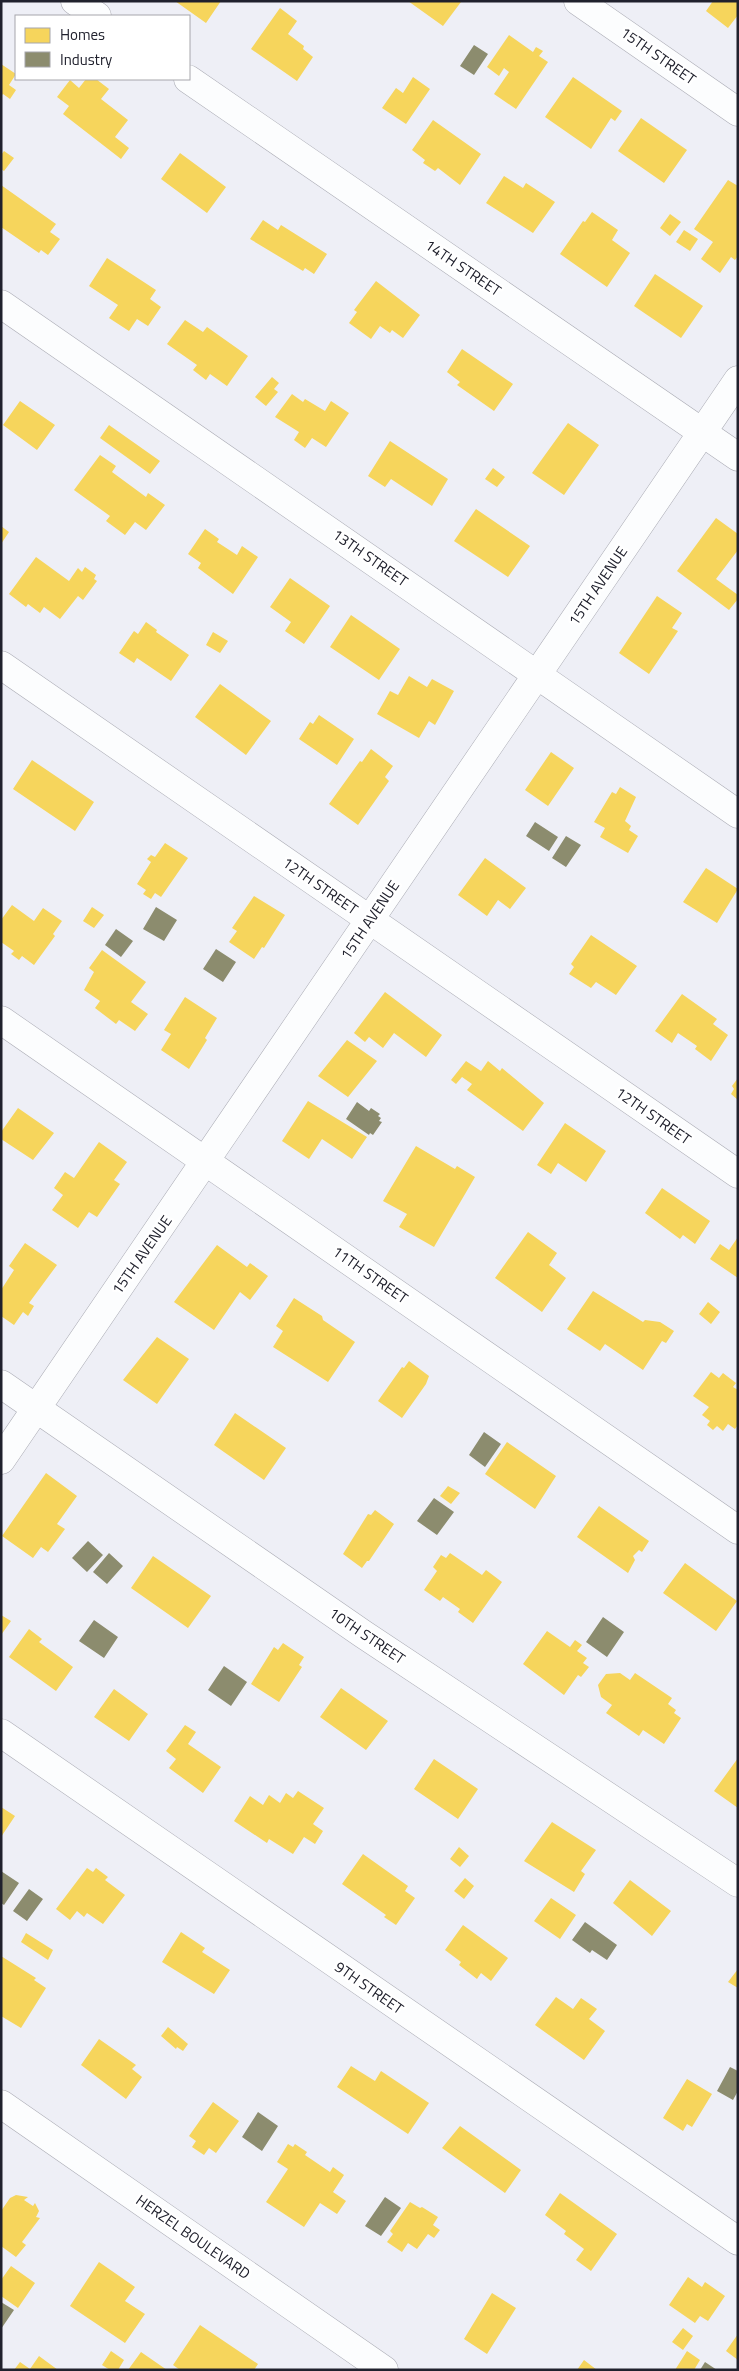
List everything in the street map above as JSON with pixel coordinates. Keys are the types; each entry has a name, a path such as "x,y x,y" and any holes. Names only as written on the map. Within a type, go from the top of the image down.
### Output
{"street":[{"path":"75,1 96,15"},
{"name":"15TH STREET","path":"578,1 738,112"},
{"name":"14TH STREET","path":"189,80 738,457"},
{"name":"13TH STREET","path":"1,304 738,814"},
{"name":"15TH AVENUE","path":"1,1460 738,380"},
{"name":"12TH STREET","path":"1,665 738,1174"},
{"name":"11TH STREET","path":"1,1020 738,1530"},
{"name":"10TH STREET","path":"1,1384 363,1634 738,1883"},
{"name":"9TH STREET","path":"1,1734 738,2242"},
{"name":"HERZEL BOULEVARD","path":"1,2104 384,2370"}],"building: Homes":[{"path":"175,1 221,1 206,23"},
{"path":"408,1 460,1 461,2 443,26"},
{"path":"713,1 738,1 738,15 728,28 706,11"},
{"path":"280,8 297,21 288,34 304,46 303,49 313,57 297,81 251,49"},
{"path":"509,35 533,52 536,47 543,51 539,56 548,62 516,109 494,94 509,72 504,68 499,76 487,67"},
{"path":"1,64 15,73 9,85 16,90 10,99 3,94 1,96"},
{"path":"413,77 430,89 406,124 382,108 396,88 403,93"},
{"path":"573,77 622,111 615,121 611,118 591,149 545,117"},
{"path":"70,80 79,88 85,80 97,80 109,89 101,99 128,120 115,137 129,148 121,159 63,114 69,106 57,97"},
{"path":"641,118 687,150 664,183 618,151"},
{"path":"433,120 481,154 460,185 438,168 435,171 423,163 425,160 412,150"},
{"path":"4,151 14,158 4,171 1,169 1,155"},
{"path":"180,153 226,187 207,213 161,179"},
{"path":"504,176 523,188 526,183 555,202 533,233 486,203"},
{"path":"728,180 738,186 738,256 735,260 731,257 720,273 701,259 713,242 694,229"},
{"path":"1,185 56,224 50,232 60,239 48,255 41,250 39,253 1,227"},
{"path":"592,212 618,230 612,240 630,253 607,287 560,254 583,221 585,222"},
{"path":"670,214 681,222 670,236 660,228"},
{"path":"263,220 278,230 281,225 327,254 314,274 305,268 303,271 250,239"},
{"path":"684,230 698,239 690,251 676,242"},
{"path":"107,258 156,290 150,299 161,307 148,326 137,319 129,331 109,318 118,305 89,286"},
{"path":"655,274 703,306 681,338 634,306"},
{"path":"376,281 420,315 403,338 392,330 390,333 380,326 371,339 349,323 357,312 354,310"},
{"path":"185,320 203,332 207,327 248,356 227,386 210,374 206,380 193,370 197,365 167,344"},
{"path":"462,349 513,384 494,411 457,385 460,382 447,372"},
{"path":"272,377 279,383 274,389 278,392 266,406 255,397"},
{"path":"292,394 303,402 305,399 325,411 331,401 349,413 326,447 312,438 305,448 294,440 299,432 275,417"},
{"path":"20,401 55,425 37,450 3,425"},
{"path":"568,423 599,445 564,495 532,473"},
{"path":"109,425 160,461 150,474 100,438"},
{"path":"390,441 448,479 432,506 391,479 385,487 368,476"},
{"path":"100,455 116,466 112,472 146,497 148,493 165,505 146,530 135,522 125,535 106,521 110,516 74,490"},
{"path":"493,468 505,477 497,487 485,479"},
{"path":"476,509 530,546 508,577 454,541"},
{"path":"716,518 738,534 738,550 716,579 738,595 738,599 729,610 677,571"},
{"path":"1,526 9,532 1,544"},
{"path":"205,529 219,539 217,542 237,555 242,546 258,557 233,594 198,568 201,563 188,554"},
{"path":"36,557 69,581 78,568 82,572 85,567 96,575 94,579 97,581 83,600 78,596 60,619 44,607 40,613 28,604 26,607 9,594"},
{"path":"290,578 330,606 304,644 285,631 291,622 270,607"},
{"path":"657,596 682,613 672,628 678,631 649,674 619,653"},
{"path":"351,615 400,649 379,680 330,647"},
{"path":"146,622 157,630 156,632 189,655 171,681 137,658 134,663 119,653 134,631 138,634"},
{"path":"213,632 228,641 220,653 206,645"},
{"path":"409,676 427,687 432,679 454,691 435,725 429,721 419,738 377,714 390,691 398,695"},
{"path":"220,684 271,721 246,755 195,717"},
{"path":"319,715 354,739 337,765 299,739 310,722 313,724"},
{"path":"371,749 393,766 385,777 389,781 358,825 329,804"},
{"path":"551,752 574,768 548,806 525,790"},
{"path":"32,760 94,802 75,831 13,789"},
{"path":"620,787 636,797 625,821 631,826 629,830 638,836 628,853 600,837 605,828 594,822 612,792 616,794"},
{"path":"165,843 188,858 161,897 155,893 151,899 143,894 146,890 137,884 151,862 147,859 151,855 155,857"},
{"path":"485,858 526,888 510,909 498,900 487,916 458,895"},
{"path":"706,868 738,889 717,923 683,902"},
{"path":"254,896 285,915 264,948 262,947 254,959 229,942 237,931 232,928"},
{"path":"12,905 34,921 43,908 62,921 53,934 55,936 34,965 22,956 19,960 11,954 14,951 1,942 1,920"},
{"path":"92,907 104,915 94,928 83,921"},
{"path":"591,935 637,966 616,995 596,982 591,988 569,974 574,967 571,964"},
{"path":"102,950 146,982 131,1002 148,1014 135,1031 119,1020 116,1024 95,1008 100,1001 84,990 94,972 89,968"},
{"path":"385,992 442,1035 426,1057 394,1033 383,1048 369,1037 365,1042 354,1033"},
{"path":"682,994 717,1019 713,1024 728,1035 711,1061 695,1049 697,1046 678,1033 672,1043 655,1031"},
{"path":"185,997 217,1018 205,1038 207,1040 189,1069 161,1050 171,1034 164,1030"},
{"path":"347,1040 377,1061 348,1097 318,1076"},
{"path":"466,1061 481,1071 488,1061 500,1071 502,1068 544,1103 523,1131 467,1090 472,1084 462,1077 456,1084 451,1080"},
{"path":"738,1078 738,1100 731,1094 734,1089 732,1086"},
{"path":"308,1101 367,1137 352,1159 322,1139 309,1159 282,1141"},
{"path":"18,1108 54,1133 33,1160 1,1139 1,1132"},
{"path":"565,1123 606,1151 586,1182 558,1163 551,1174 537,1165"},
{"path":"99,1142 127,1162 114,1180 120,1184 97,1217 89,1212 78,1228 52,1210 63,1195 54,1188 65,1172 74,1178"},
{"path":"416,1146 455,1169 457,1166 475,1177 434,1247 399,1227 407,1214 383,1201"},
{"path":"662,1188 710,1221 695,1244 683,1235 680,1239 645,1213"},
{"path":"528,1232 557,1253 549,1265 566,1278 542,1312 495,1278"},
{"path":"738,1237 738,1278 710,1259 720,1244 729,1250"},
{"path":"25,1243 57,1265 29,1303 34,1306 28,1316 23,1312 14,1325 1,1316 1,1290 14,1270 9,1266"},
{"path":"217,1245 247,1267 250,1263 268,1276 250,1300 240,1292 214,1330 174,1302"},
{"path":"593,1291 643,1322 645,1320 660,1322 674,1331 666,1343 662,1341 643,1370 605,1344 600,1351 567,1329"},
{"path":"294,1298 322,1316 323,1320 355,1342 328,1382 273,1347 283,1331 276,1326"},
{"path":"708,1302 720,1312 711,1324 699,1314"},
{"path":"157,1337 189,1359 157,1404 123,1380"},
{"path":"409,1361 429,1376 426,1384 402,1418 378,1401 402,1367 404,1368"},
{"path":"711,1372 719,1378 723,1373 736,1383 733,1387 738,1390 738,1425 735,1429 728,1424 723,1431 717,1426 713,1430 707,1425 710,1421 702,1415 709,1407 693,1396"},
{"path":"235,1413 286,1448 264,1480 214,1445"},
{"path":"507,1442 556,1476 535,1509 485,1474"},
{"path":"46,1473 77,1496 57,1524 65,1529 48,1552 41,1547 33,1558 2,1536"},
{"path":"448,1486 460,1493 451,1504 440,1496"},
{"path":"599,1506 649,1541 642,1552 639,1550 633,1556 635,1560 628,1573 577,1537"},
{"path":"375,1510 394,1524 369,1561 362,1568 343,1554 368,1514 371,1515"},
{"path":"450,1553 482,1575 486,1570 502,1582 473,1623 458,1612 460,1609 443,1597 440,1601 424,1590 437,1571 433,1567 441,1555 446,1558"},
{"path":"153,1556 211,1596 188,1628 131,1588"},
{"path":"685,1563 737,1601 716,1631 663,1593"},
{"path":"1,1615 11,1621 1,1635"},
{"path":"29,1629 42,1639 39,1642 73,1667 56,1691 9,1657"},
{"path":"547,1631 570,1647 575,1640 582,1645 577,1651 587,1658 583,1663 589,1667 581,1677 578,1675 564,1695 523,1664"},
{"path":"283,1643 304,1657 299,1665 302,1667 279,1702 251,1684 274,1647 278,1650"},
{"path":"620,1673 630,1680 635,1673 672,1698 668,1704 676,1710 674,1713 681,1718 664,1744 643,1730 639,1736 606,1713 612,1705 601,1697 598,1685 606,1674"},
{"path":"341,1688 388,1721 366,1750 320,1717"},
{"path":"114,1689 148,1714 129,1741 94,1717"},
{"path":"185,1725 196,1732 188,1744 221,1767 203,1793 169,1768 176,1759 166,1751"},
{"path":"738,1758 738,1808 714,1791"},
{"path":"434,1759 478,1789 458,1819 414,1789"},
{"path":"298,1791 324,1808 313,1824 323,1831 315,1844 304,1837 293,1854 269,1839 267,1843 234,1821 250,1796 263,1805 269,1795 280,1803 286,1793 293,1798"},
{"path":"1,1807 15,1816 1,1837"},
{"path":"552,1822 596,1850 581,1871 585,1874 574,1892 524,1861"},
{"path":"459,1847 469,1856 460,1867 450,1859"},
{"path":"363,1854 408,1886 405,1891 415,1898 396,1925 384,1917 386,1915 342,1884"},
{"path":"87,1868 93,1872 96,1868 108,1877 105,1880 125,1895 103,1924 87,1913 84,1917 77,1911 70,1920 56,1909"},
{"path":"465,1878 474,1886 464,1899 454,1891"},
{"path":"630,1880 671,1911 652,1936 613,1903"},
{"path":"551,1898 576,1915 560,1939 534,1921"},
{"path":"463,1925 508,1958 491,1981 481,1973 477,1979 459,1965 461,1962 445,1950"},
{"path":"181,1932 205,1948 202,1952 230,1970 214,1994 162,1962"},
{"path":"26,1933 53,1950 48,1960 21,1942"},
{"path":"1,1956 36,1978 34,1980 46,1988 21,2028 1,2016"},
{"path":"738,1969 738,1988 728,1982"},
{"path":"556,1997 573,2009 581,1998 597,2009 589,2019 605,2031 584,2060 535,2025"},
{"path":"168,2027 188,2044 183,2051 177,2047 176,2049 161,2036"},
{"path":"99,2039 136,2065 132,2069 142,2077 126,2099 81,2065"},
{"path":"351,2066 375,2081 381,2071 429,2103 408,2134 337,2087"},
{"path":"687,2079 712,2094 692,2127 687,2124 683,2131 663,2118"},
{"path":"213,2102 239,2121 216,2153 209,2148 204,2155 192,2147 196,2141 189,2136"},
{"path":"460,2126 521,2170 505,2193 442,2148"},
{"path":"288,2144 293,2147 295,2144 307,2152 305,2155 330,2172 333,2167 344,2175 333,2192 346,2201 337,2214 320,2203 304,2227 266,2202 288,2169 277,2162"},
{"path":"560,2193 617,2234 591,2271 576,2260 584,2249 564,2234 566,2231 545,2215"},
{"path":"16,2195 28,2197 24,2200 33,2206 35,2203 39,2211 36,2217 40,2218 22,2242 26,2245 16,2257 1,2246 1,2211 10,2198"},
{"path":"410,2202 438,2217 433,2225 440,2230 434,2238 428,2234 417,2249 408,2243 402,2252 387,2242 393,2234 390,2231"},
{"path":"99,2262 135,2287 125,2301 145,2314 125,2343 70,2306"},
{"path":"11,2266 35,2283 18,2308 1,2296 1,2280"},
{"path":"688,2277 702,2287 705,2282 725,2296 708,2321 700,2316 695,2323 669,2305"},
{"path":"492,2293 516,2308 487,2354 464,2339"},
{"path":"200,2325 258,2364 254,2370 180,2370 173,2365"},
{"path":"683,2328 693,2336 683,2350 672,2342"},
{"path":"738,2334 738,2360 726,2351"},
{"path":"111,2351 124,2360 118,2370 110,2370 102,2365"},
{"path":"687,2351 700,2360 694,2370 675,2370"},
{"path":"141,2352 167,2370 128,2370"},
{"path":"39,2356 58,2370 14,2370 20,2362 30,2369"},
{"path":"584,2360 597,2370 577,2370"}],"building: Industry":[{"path":"474,45 488,54 474,75 460,66"},
{"path":"535,822 558,837 549,851 526,836"},
{"path":"566,836 581,845 566,867 552,858"},
{"path":"156,907 177,920 164,941 143,929"},
{"path":"116,929 133,941 121,957 105,945"},
{"path":"216,949 236,962 223,982 203,969"},
{"path":"357,1102 369,1111 371,1108 380,1114 378,1116 381,1118 379,1121 382,1122 373,1135 370,1133 369,1135 346,1119"},
{"path":"484,1432 501,1444 485,1467 469,1455"},
{"path":"434,1498 454,1512 437,1535 417,1521"},
{"path":"88,1541 103,1555 87,1572 72,1558"},
{"path":"109,1553 123,1566 107,1584 93,1572"},
{"path":"603,1617 624,1632 607,1657 586,1642"},
{"path":"94,1620 118,1637 104,1658 79,1641"},
{"path":"224,1666 247,1682 231,1706 208,1690"},
{"path":"1,1871 19,1883 4,1905 1,1903"},
{"path":"29,1889 43,1899 27,1921 13,1911"},
{"path":"585,1922 617,1945 607,1960 592,1950 590,1953 572,1940"},
{"path":"730,2067 738,2071 738,2091 733,2100 717,2091"},
{"path":"258,2112 278,2126 262,2151 242,2137"},
{"path":"385,2197 401,2208 381,2236 365,2226"},
{"path":"1,2302 14,2310 1,2329"},
{"path":"705,2362 717,2370 700,2370"}]}
